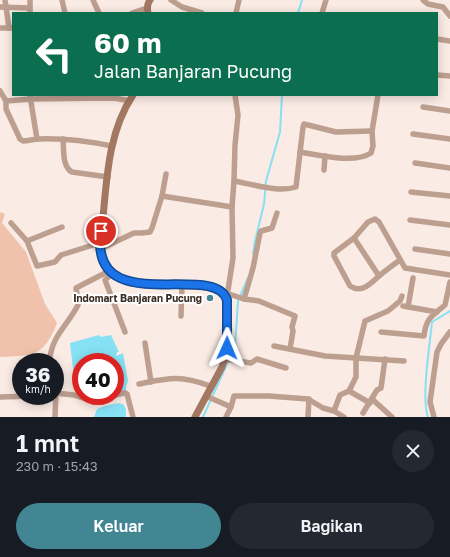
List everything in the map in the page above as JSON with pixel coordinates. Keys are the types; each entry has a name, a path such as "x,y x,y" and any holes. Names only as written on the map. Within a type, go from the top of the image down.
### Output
{"street":[{"path":"0,28 11,28 3,7 5,0"},
{"path":"3,7 30,11 30,0"},
{"path":"62,0 65,12"},
{"path":"93,0 99,12"},
{"path":"137,12 148,10 150,0"},
{"path":"171,0 182,7 199,12"},
{"path":"236,12 239,0"},
{"path":"322,12 326,0"},
{"path":"423,0 428,4 444,7 450,16"},
{"path":"438,40 450,41"},
{"path":"438,75 450,76"},
{"path":"0,91 6,100 6,109 20,139 23,141 38,139 63,139 112,146"},
{"path":"229,360 227,348 228,310 226,294 233,258 232,207 238,115 235,96"},
{"path":"300,152 345,158 365,157 371,153 373,146 372,130 378,96"},
{"path":"6,100 31,97 132,98"},
{"path":"31,97 38,139"},
{"path":"132,98 123,113 112,146 108,177 100,247 111,272 122,280 139,283 212,287 226,294 259,301 295,316 292,327 293,331 290,349"},
{"path":"423,107 450,110"},
{"path":"234,181 272,188 288,189 296,187 304,124 336,132 372,130"},
{"path":"412,134 450,139"},
{"path":"63,139 65,165 68,170 72,172 108,177"},
{"path":"324,170 325,156"},
{"path":"414,163 450,168"},
{"path":"11,223 27,241 37,266 55,262 61,255 93,245 100,247 134,233 150,232 162,196 166,174"},
{"path":"411,192 450,196"},
{"path":"162,196 232,207"},
{"path":"241,297 253,268 260,233 272,228 277,213"},
{"path":"400,260 378,276 366,288 354,289 350,286 334,256 334,253 354,238 368,222 374,219 379,222 405,268 450,275"},
{"path":"410,220 450,225"},
{"path":"27,241 62,227"},
{"path":"354,238 378,276"},
{"path":"415,249 450,254"},
{"path":"111,272 106,279 106,282 125,332"},
{"path":"50,353 57,335 78,305 76,288 111,272"},
{"path":"413,278 406,306 437,312"},
{"path":"381,332 424,336 425,325 429,317 445,305 450,283"},
{"path":"181,316 182,285"},
{"path":"334,411 340,395 350,391 356,377 356,358 364,321 388,311 400,301 402,296"},
{"path":"434,417 430,402 437,352 450,332"},
{"path":"145,343 151,382"},
{"path":"274,346 325,356 404,361"},
{"path":"195,417 210,386 222,367 229,360 252,362 258,359 286,368"},
{"path":"363,413 382,386 385,359"},
{"path":"139,384 177,378 190,379 210,386"},
{"path":"350,391 371,401 392,417"},
{"path":"124,393 127,394 133,417"},
{"path":"206,396 231,407"},
{"path":"226,417 234,396 269,396 309,399 323,408 334,411 344,417"},
{"path":"0,397 12,397"},
{"path":"308,417 309,399"},
{"path":"54,405 54,417"}],"shaded area":[{"path":"0,212 5,214 2,223 26,252 45,304 57,323 47,343 42,349 34,353 12,353 12,356 0,357"}],"water":[{"path":"99,335 101,337 111,335 119,352 72,353 72,360 70,343"},
{"path":"124,359 128,381 126,391 124,391"},
{"path":"124,405 126,417 94,417 97,409 105,406"}],"waterway":[{"path":"298,12 302,0"},
{"path":"253,254 264,204 266,181 280,132 282,96"},
{"path":"232,359 235,347 238,301 248,278"},
{"path":"428,417 425,397 432,322 450,311"},
{"path":"203,417 229,362"}],"place":[{"name":"Indomart Banjaran Pucung","path":"210,298"}],"route":[{"path":"101,231 100,244 102,256 109,271 122,280 139,283 207,286 217,288 222,291 227,300 228,310 227,348"}]}
